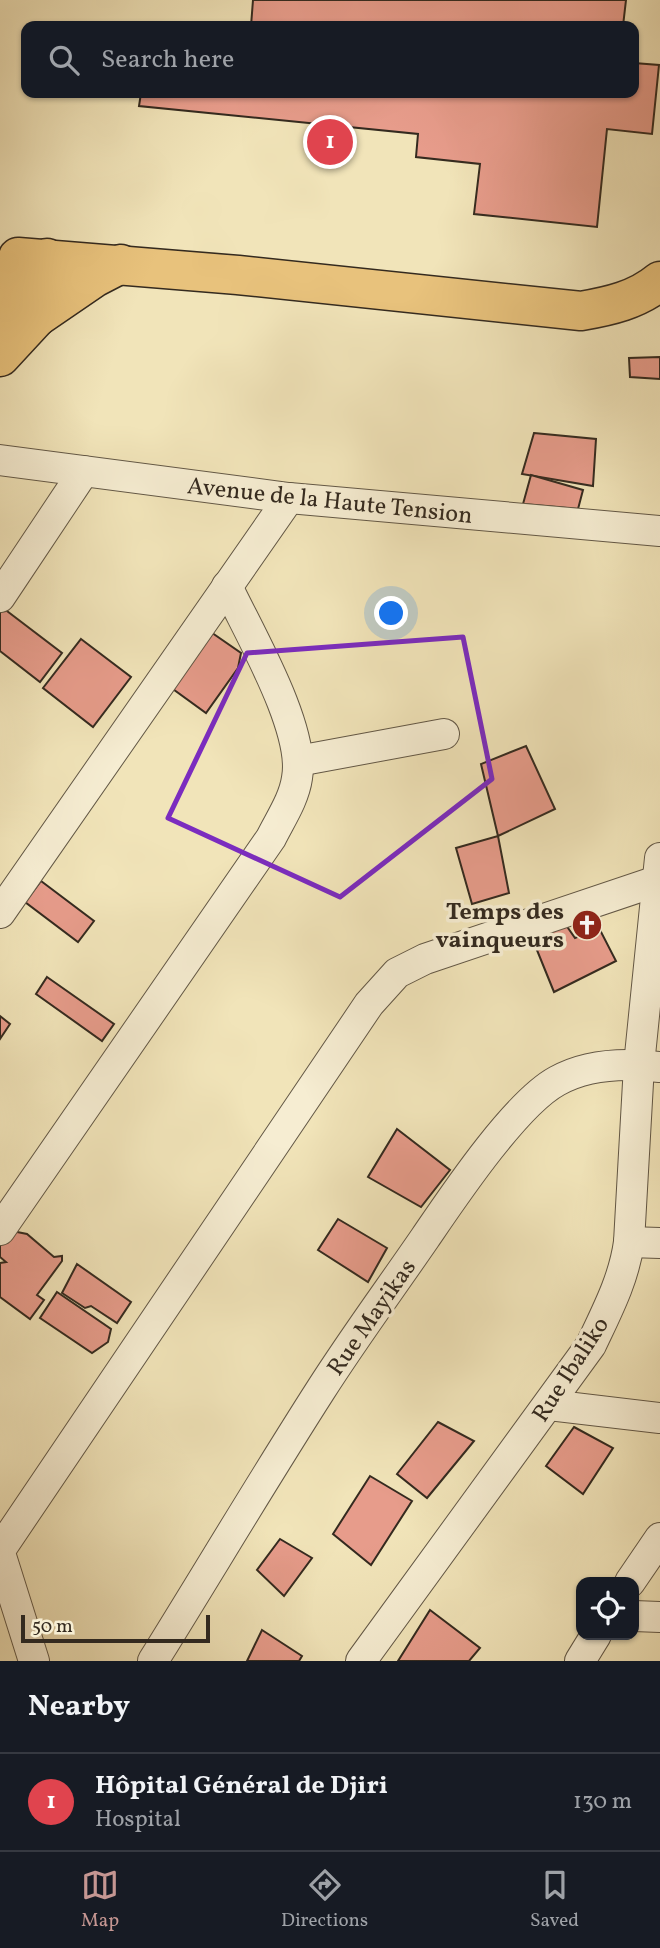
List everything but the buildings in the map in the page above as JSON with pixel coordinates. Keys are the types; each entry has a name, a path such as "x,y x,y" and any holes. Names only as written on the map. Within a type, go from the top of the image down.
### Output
{"main road":[{"path":"0,357 11,314 33,257 581,311 630,299 660,281"},
{"path":"11,314 121,264"}],"street":[{"name":"Avenue de la Haute Tension","path":"0,460 289,498 660,531"},
{"path":"0,597 84,471"},
{"path":"0,913 289,498"},
{"path":"0,1230 271,838 294,793 298,761 289,720 227,586"},
{"path":"298,761 444,734"},
{"path":"34,1661 0,1551 369,1004 397,973 425,959 659,873"},
{"name":"Rue Ibaliko","path":"361,1661 591,1345 616,1293 626,1265 649,1066 659,873"},
{"name":"Rue Mayikas","path":"153,1661 320,1390 465,1180 537,1095 556,1081 601,1067 649,1066"},
{"path":"629,1242 660,1243"},
{"path":"549,1405 660,1418"},
{"path":"633,1577 660,1538"},
{"path":"639,1616 660,1617"},
{"path":"580,1661 593,1640"}],"highlighted area":[{"path":"463,637 492,779 340,897 168,818 247,653"}],"place":[{"name":"Hôpital Général de Djiri","path":"330,142"},
{"name":"Temps des vainqueurs","path":"587,925"}]}
